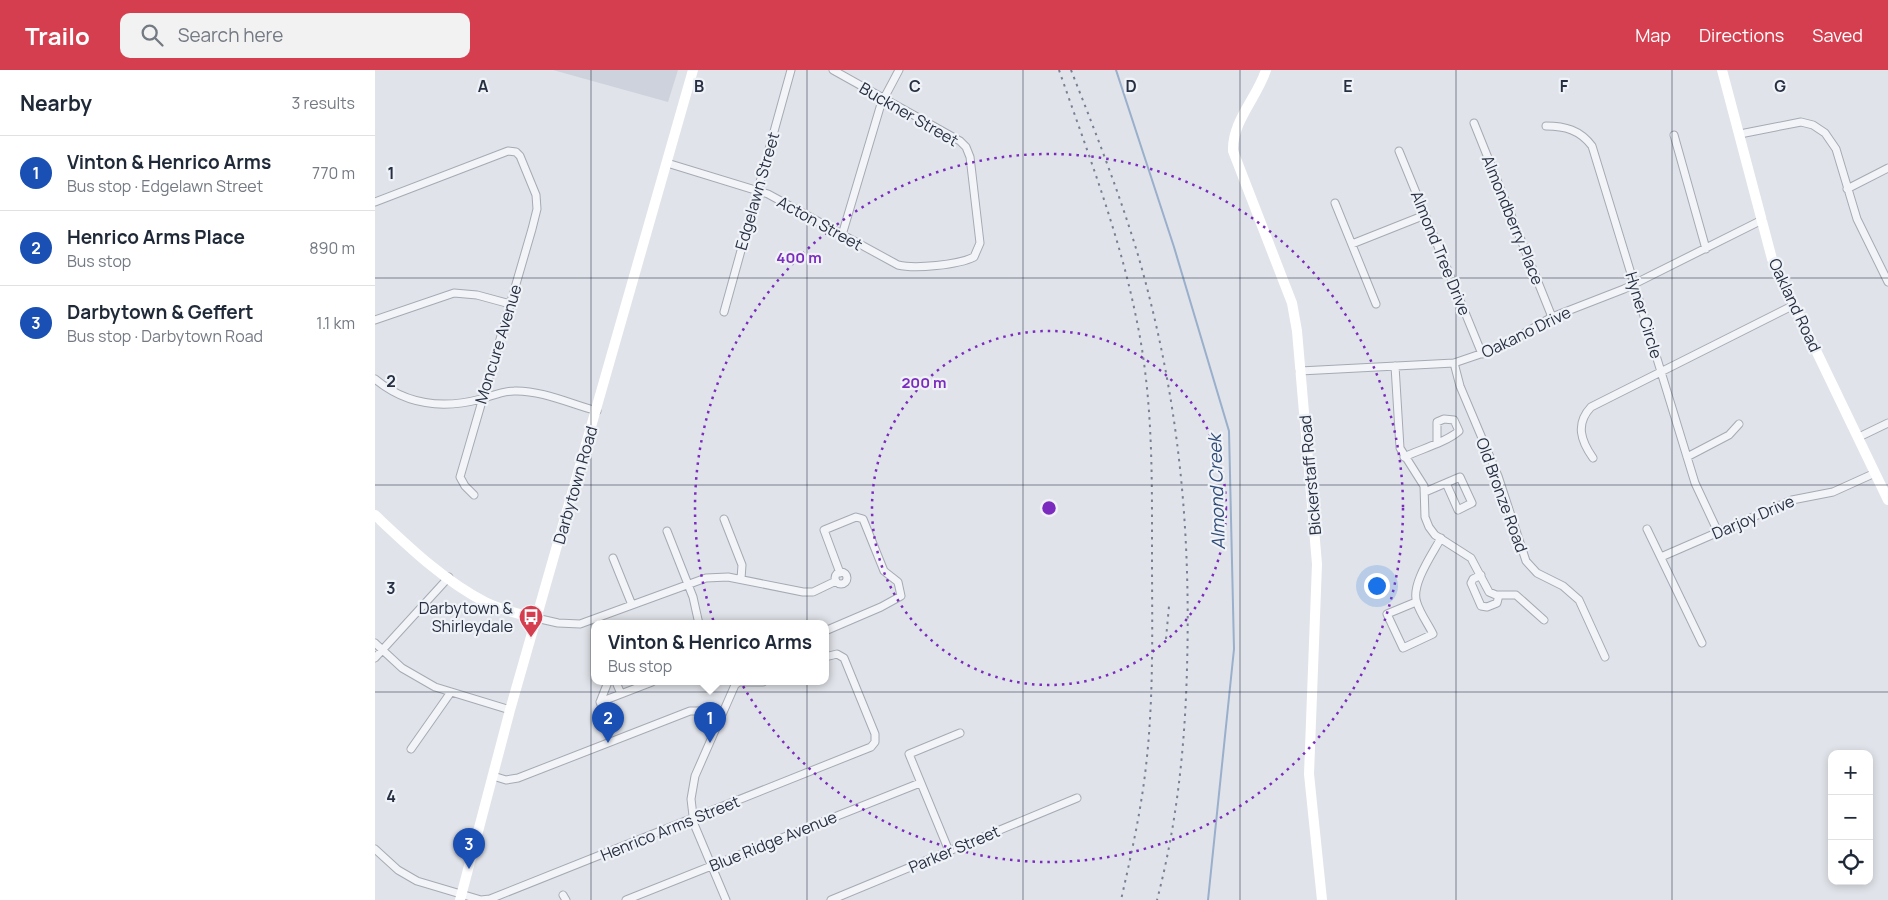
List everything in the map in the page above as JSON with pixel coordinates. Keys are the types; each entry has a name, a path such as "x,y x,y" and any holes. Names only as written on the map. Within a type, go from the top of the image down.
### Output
{"street":[{"name":"Darbytown Road","path":"461,897 510,710 693,70"},
{"name":"Edgelawn Street","path":"724,312 791,70"},
{"name":"Buckner Street","path":"833,70 960,141 966,147 970,157 980,244 974,257"},
{"path":"842,235 883,99 899,70"},
{"name":"Bickerstaff Road","path":"1266,70 1259,88 1235,130 1233,151 1291,303 1297,331 1317,564 1309,774 1322,900"},
{"name":"Oakland Road","path":"1722,70 1773,259 1888,500"},
{"path":"1740,134 1790,122 1805,122 1818,127 1833,144 1857,219 1885,265 1888,282"},
{"name":"Almondberry Place","path":"1474,123 1552,317"},
{"name":"Hyner Circle","path":"1546,126 1563,127 1575,131 1592,146 1695,483 1718,532"},
{"path":"1674,135 1706,249"},
{"name":"Moncure Avenue","path":"375,202 508,151 519,155 533,188 537,209 460,477 465,486 474,495"},
{"name":"Almond Tree Drive","path":"1399,151 1482,354"},
{"name":"Acton Street","path":"667,162 757,190 887,260 904,266 933,265 974,257"},
{"path":"1847,189 1888,168"},
{"path":"1335,203 1376,304"},
{"path":"1352,244 1425,215"},
{"name":"Oakano Drive","path":"1300,371 1454,363 1482,354 1513,341 1552,317 1608,297 1762,220"},
{"path":"375,320 454,292 477,294 510,304"},
{"path":"1593,458 1584,446 1581,433 1582,422 1589,410 1599,401 1794,305"},
{"name":"Old Bronze Road","path":"1454,363 1460,386 1497,476 1526,561 1537,573 1563,586 1579,600 1605,657"},
{"path":"1395,366 1399,441 1404,457 1421,480 1425,492 1427,522 1431,530 1467,554 1476,564 1489,592 1499,595 1516,595 1544,620"},
{"path":"375,379 402,396 424,402 458,404 483,399 506,391 520,391 597,411"},
{"path":"1859,436 1888,422"},
{"path":"1687,457 1729,435 1739,424"},
{"path":"1404,457 1437,442"},
{"name":"Darjoy Drive","path":"1661,557 1792,500 1833,492 1875,474"},
{"path":"1425,492 1446,483 1460,477 1472,503 1458,510 1446,483"},
{"path":"375,515 449,577 485,602 502,609 537,618 568,624 591,623"},
{"path":"600,620 632,605 688,583 718,576 772,584 803,592 813,592 836,581 841,584 847,581 846,574 840,572 824,530 856,517 863,519 884,571 897,582 901,596 881,607 829,629"},
{"path":"723,519 742,565 741,579"},
{"path":"1647,529 1702,643"},
{"path":"667,531 688,583 698,620"},
{"path":"1416,602 1387,614 1403,648 1433,634 1416,602 1417,588 1422,572 1441,538"},
{"path":"613,558 632,605"},
{"path":"1481,575 1473,579 1471,583 1481,606 1487,607 1497,603 1499,595"},
{"path":"375,658 449,577"},
{"path":"375,643 419,679 451,692 510,710"},
{"name":"Henrico Arms Street","path":"375,850 406,876 461,897 490,900 871,747 875,743 875,734 844,658 837,654 829,656"},
{"path":"607,685 600,702 609,724"},
{"path":"617,685 621,694"},
{"path":"600,702 642,685"},
{"path":"726,900 693,819 691,800 694,782 721,718 738,685"},
{"path":"411,749 451,692"},
{"path":"493,776 506,780 518,778 690,711 700,711 721,718"},
{"path":"949,852 909,754 960,733"},
{"name":"Blue Ridge Avenue","path":"626,900 921,783"},
{"name":"Parker Street","path":"831,900 1077,798"}],"shaded area":[{"path":"553,70 678,70 668,102"}],"waterway":[{"name":"Almond Creek","path":"1116,70 1174,247 1229,431 1234,649 1208,900"}],"railway":[{"path":"1059,70 1102,192 1121,254 1142,347 1149,406 1152,494 1152,634 1149,740 1141,800 1121,900"},
{"path":"1071,70 1115,185 1138,255 1163,358 1179,459 1187,562 1186,697 1182,756 1175,814 1157,900"},
{"path":"1166,639 1169,606"}],"place":[{"name":"Darbytown & Shirleydale","path":"531,638"},
{"name":"Henrico Arms Place","path":"608,743"},
{"name":"Vinton & Henrico Arms","path":"710,743"},
{"name":"Darbytown & Geffert","path":"469,869"}]}
